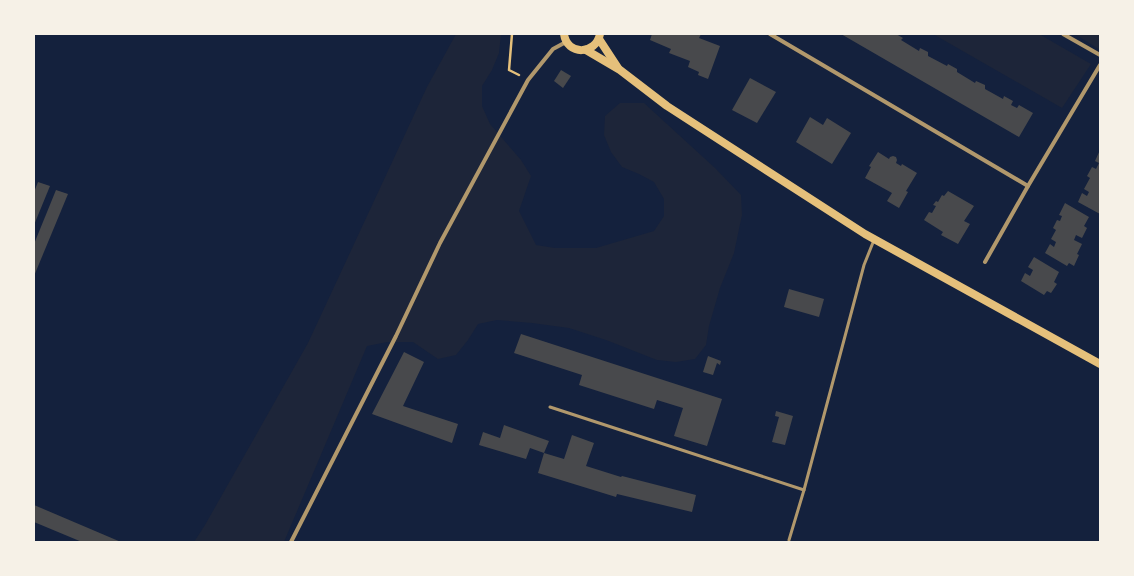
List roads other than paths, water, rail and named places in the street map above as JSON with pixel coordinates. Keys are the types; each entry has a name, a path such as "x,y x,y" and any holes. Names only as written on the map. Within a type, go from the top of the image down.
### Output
{"main road":[{"path":"565,38 571,48 578,51 586,50 594,46 599,37 620,70"},
{"path":"586,50 620,70 667,106 865,234 875,238 1100,364"}],"street":[{"path":"770,34 1028,186"},
{"path":"1063,34 1100,55"},
{"path":"291,542 396,336 440,243 528,80 553,49 565,38"},
{"path":"985,262 1100,65"}],"lane":[{"path":"789,540 804,490 864,265 875,238"},
{"path":"550,407 804,490"}]}
